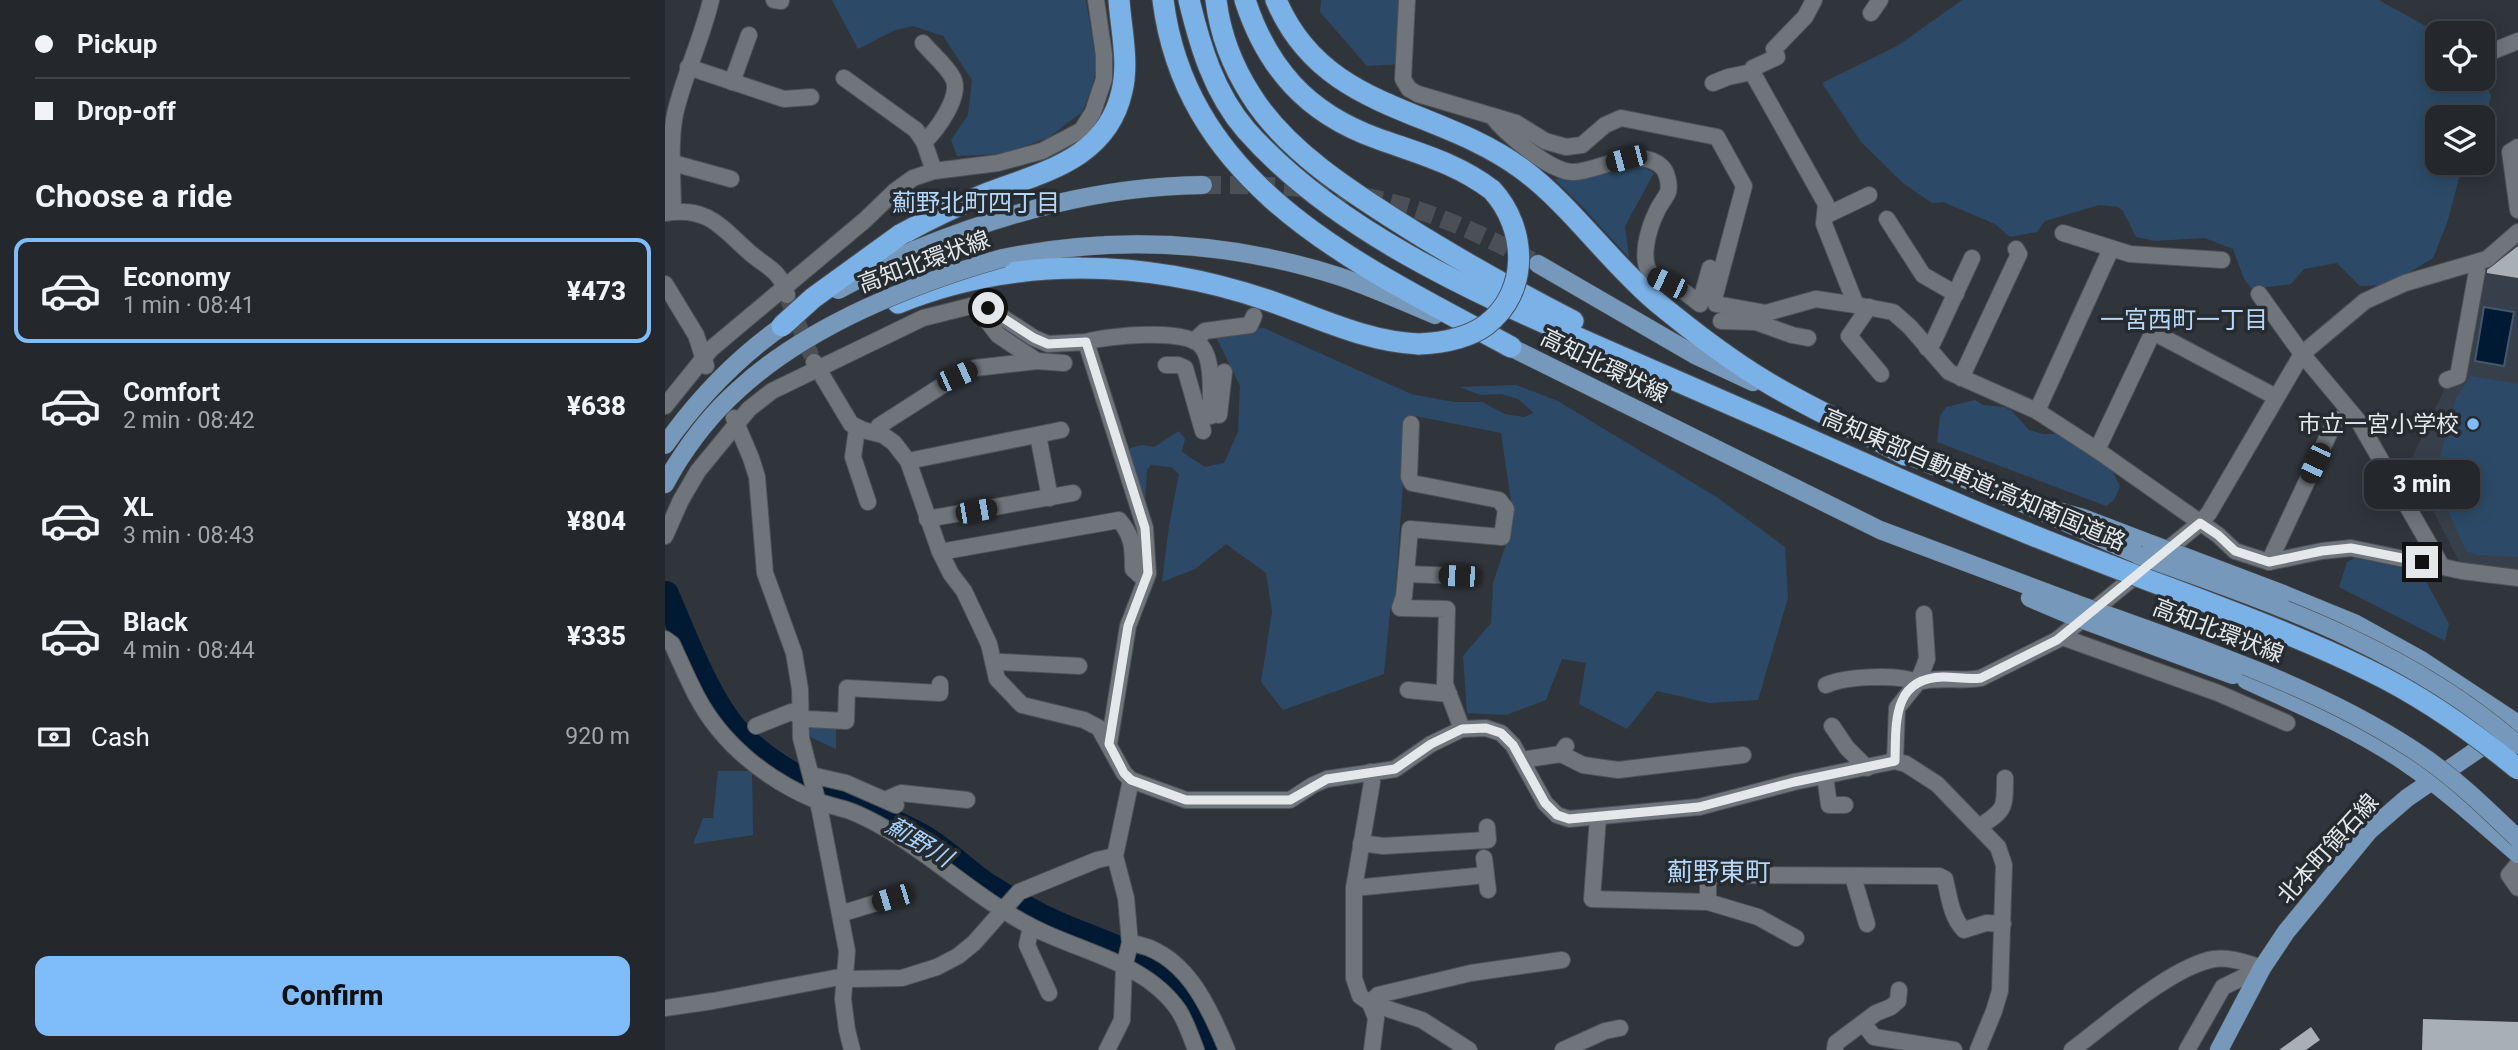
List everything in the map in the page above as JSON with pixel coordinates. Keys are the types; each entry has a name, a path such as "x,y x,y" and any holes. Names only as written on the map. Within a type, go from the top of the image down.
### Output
{"highway":[{"path":"782,326 813,298 907,242 955,207 1061,166 1094,142 1107,126 1122,91 1124,54 1119,0"},
{"path":"1163,0 1172,43 1197,106 1219,142 1252,181 1286,213 1361,265 1511,347"},
{"path":"1189,0 1199,43 1217,88 1245,129 1286,169 1338,210 1410,256 1518,311 1781,427"},
{"path":"1216,0 1224,39 1251,96 1290,140 1330,175 1447,252 1529,299 1781,427"},
{"path":"812,338 1005,265 1085,267 1171,275 1233,290 1360,334 1400,343 1454,340 1478,330 1496,316 1514,289 1520,260 1515,230 1503,202 1492,190 1463,170 1350,128 1309,102 1266,50 1245,0"},
{"path":"1276,0 1289,26 1303,45 1340,80 1382,103 1463,135 1504,157 1542,186 1630,278 1688,327 1767,382 1905,455"},
{"name":"高知東部自動車道;高知南国道路","path":"1781,427 1935,495 2297,638 2371,671 2479,737 2518,769"}],"main road":[{"name":"高知北環状線","path":"907,242 1070,199 1140,188 1203,185"},
{"name":"高知北環状線","path":"1005,265 1048,250 1127,243 1179,244 1237,251 1294,263 1342,278 1511,347 1880,530 2072,609 2257,671 2379,729 2415,751 2452,780 2518,839"},
{"name":"高知北環状線","path":"1538,264 1695,355 1905,455 2145,550 2364,643 2443,689 2518,745"},
{"path":"665,445 705,395 782,326"},
{"path":"665,484 698,432 737,390 812,338"},
{"path":"2145,550 2283,594 2354,623 2421,660 2517,723"},
{"path":"2072,609 2246,680 2358,733 2433,782 2518,854"},
{"name":"北本町領石線","path":"2220,1050 2262,968 2308,903 2369,831 2407,799 2517,723"}],"street":[{"path":"711,0 669,129 673,163 669,213 703,215 722,226 751,254 782,278 786,293"},
{"path":"774,0 781,1"},
{"path":"665,406 705,364 711,349 786,293 895,191 913,178 935,171 998,163 1042,151 1082,130 1093,112 1104,79 1104,55 1095,0"},
{"path":"1406,0 1403,79 1409,89 1418,94 1517,123 1545,141 1566,146 1582,145 1605,125 1621,117 1717,136 1744,186 1714,299 1716,304 1757,317 1792,335 1808,338"},
{"path":"1713,83 1752,72 1753,68 1777,57 1774,49 1805,17 1814,0"},
{"path":"732,82 748,35"},
{"path":"2495,50 2518,41"},
{"path":"923,43 953,78 956,92 937,130 924,142"},
{"path":"688,67 784,99 811,97"},
{"path":"1752,72 1826,204 1824,223 1862,306 1849,336 1881,374"},
{"path":"845,78 916,130 924,142 935,171"},
{"path":"1492,116 1504,131 1558,169 1573,172 1626,159 1643,159 1660,165 1665,172 1669,190 1651,226 1646,258 1649,270 1654,277 1679,289 1700,304 1710,268"},
{"path":"2518,147 2510,152 2518,211"},
{"path":"673,163 731,179"},
{"path":"1825,216 1869,195"},
{"path":"1887,219 1923,275 1956,294"},
{"path":"1826,685 1837,680 1897,678 1918,682 1944,677 1971,680 1981,678 2062,637 2209,513 2302,354 2365,300 2405,283 2487,259 2518,232"},
{"path":"2063,233 2130,254 2222,260"},
{"path":"1961,378 2019,254 2016,249"},
{"path":"2037,411 2092,274 2111,249"},
{"path":"1927,348 1933,342 1972,258"},
{"path":"2447,380 2458,376 2477,271 2476,263"},
{"path":"665,284 696,335 705,364"},
{"path":"2259,294 2302,354 2359,422 2441,565"},
{"path":"1721,321 1757,317 1816,299 1893,312 1949,372 2037,411 2218,535 2235,551 2269,562 2351,548 2462,571 2518,578"},
{"path":"975,305 998,335 1037,362"},
{"path":"665,536 681,500 712,452 736,422 772,391 815,365 923,318 975,305 988,308 1048,344 1146,336 1184,337 1194,341 1202,346 1210,368 1205,422"},
{"path":"1194,341 1205,331 1250,325 1254,316"},
{"path":"2097,450 2153,332 2276,397"},
{"path":"1086,342 1145,528 1148,573 1128,626 1109,744"},
{"path":"876,433 879,426 975,368 1037,362 1064,363"},
{"path":"815,365 844,414 857,428 876,433 894,443 908,461 940,552 951,574 964,591 989,643 997,679 1022,705 1084,720 1099,728 1124,773 1131,780 1186,800 1290,800 1327,779 1395,769 1431,744 1462,729 1486,728 1501,733 1513,745 1545,803 1557,815 1569,819 1699,807 1895,761 1906,764 1937,784 1979,827 1998,847 2004,865 2002,975 1998,1002 1977,1050"},
{"path":"1166,365 1185,368 1205,422"},
{"path":"1205,422 1219,415 1224,372"},
{"path":"2269,562 2336,419"},
{"path":"736,422 757,477 765,573 794,653 800,690 801,737 818,802 847,951 843,1011 852,1050"},
{"path":"1411,424 1409,477 1412,483 1499,500 1506,509 1502,537 1410,529 1400,608 1447,609 1445,684 1462,729"},
{"path":"857,428 853,457 868,502"},
{"path":"908,461 1061,430"},
{"path":"1038,435 1050,498"},
{"path":"927,519 1073,493"},
{"path":"940,552 1119,520 1129,531 1133,546 1133,569 1145,580"},
{"path":"1406,574 1459,576"},
{"path":"1895,761 1897,708 1918,682 1927,659 1924,614"},
{"path":"2062,637 2218,693 2287,723"},
{"path":"665,639 672,644 715,726 734,747 784,785 818,802 858,814 916,848 1031,927 1124,967 1156,984 1181,1013 1196,1050"},
{"path":"995,664 1001,662 1079,666"},
{"path":"756,726 791,712 807,719 846,721 847,688 940,693 940,684"},
{"path":"1408,690 1449,694"},
{"path":"1832,726 1847,748 1867,768"},
{"path":"1522,760 1564,750 1583,765 1618,770 1743,755"},
{"path":"1370,772 1372,782 1354,888 1354,978 1360,996 1370,1003 1422,1020 1465,1048"},
{"path":"811,775 846,783 892,802 901,793 967,800"},
{"path":"1825,776 1829,805 1845,805"},
{"path":"1979,827 1998,815 2005,802 2005,778"},
{"path":"1107,1050 1122,1020 1124,967 1130,943 1126,898 1115,856 1131,780"},
{"path":"858,814 867,791"},
{"path":"1598,817 1593,899 1707,902 1758,917 1796,938"},
{"path":"1361,843 1383,846 1488,840 1487,827"},
{"path":"665,1008 840,977 902,978 937,967 958,956 974,943 1019,892 1097,860 1115,856"},
{"path":"1354,888 1487,883 1484,858"},
{"path":"2518,864 2509,875 2518,888"},
{"path":"1707,902 1708,875 1938,876 1945,879 1957,924 1964,930 1986,923 2003,924"},
{"path":"1853,877 1867,924"},
{"path":"840,914 892,898"},
{"path":"1031,927 1027,945 1049,993"},
{"path":"1130,943 1141,944 1169,960 1185,974 1204,998 1227,1050"},
{"path":"1370,1003 1378,995 1538,954 1562,960"},
{"path":"2071,1050 2176,973 2198,963 2216,959 2237,960 2262,968"},
{"path":"2187,1050 2223,986 2262,968"},
{"path":"1835,1049 1836,1043 1876,1013 1898,1001 1899,990"},
{"path":"1370,1003 1376,1018 1372,1050"},
{"path":"1863,1023 1874,1037 1954,1050"},
{"path":"1563,1050 1609,1026"}],"shaded area":[{"path":"832,0 1086,0 1097,67 1091,91 1082,112 1048,138 1001,154 957,156 951,140 968,115 972,80 943,36 913,26 895,30 858,49"},
{"path":"1321,0 1411,0 1404,64 1367,66 1320,12"},
{"path":"1962,0 2379,0 2425,26 2425,91 2489,91 2491,95 2489,105 2425,105 2425,175 2460,175 2447,223 2433,258 2389,285 2360,286 2337,263 2304,269 2291,284 2252,289 2244,279 2233,249 2205,238 2154,241 2136,237 2123,211 2118,207 2099,205 2045,221 2037,232 2010,237 1995,224 1943,202 1932,203 1903,183 1861,142 1822,83 1899,45"},
{"path":"1617,166 1643,167 1654,173 1625,226 1629,258 1554,179 1589,176"},
{"name":"市立一宮小学校","path":"2518,240 2518,571 2461,565 2409,464 2447,384 2482,269"},
{"path":"2484,307 2514,312 2504,366 2475,361"},
{"path":"1264,328 1411,394 1454,402 1482,402 1505,414 1524,417 1534,413 1518,399 1501,394 1481,395 1459,387 1516,385 1558,401 1718,498 1785,547 1788,598 1758,700 1709,703 1657,691 1627,729 1579,704 1586,663 1562,659 1546,700 1506,715 1467,713 1463,656 1491,623 1493,583 1514,520 1501,433 1410,415 1395,596 1390,611 1384,674 1283,710 1261,682 1272,612 1266,573 1226,544 1195,569 1162,582 1179,474 1171,467 1151,465 1147,470 1145,503 1129,457 1130,448 1143,445 1154,447 1179,431 1185,439 1182,452 1205,467 1224,463 1238,432 1240,386 1215,335"},
{"path":"2471,376 2518,384 2518,557 2477,555 2466,551 2434,479 2445,467 2440,456 2456,398"},
{"path":"1975,400 1983,405 2004,407 2012,411 2029,430 2057,434 2111,469 2120,486 2114,500 2106,506 1937,442 1940,416 1946,407"},
{"path":"2355,558 2421,572 2449,624 2445,641 2339,587 2347,562"},
{"path":"813,725 836,725 836,749 806,735"},
{"path":"718,771 752,771 753,835 693,844 703,818 713,818"}],"building":[{"path":"2518,246 2518,278 2487,273 2487,270"},
{"path":"2423,1019 2518,1022 2518,1050 2422,1050"},
{"path":"2311,1027 2320,1040 2306,1050 2279,1050"}],"waterway":[{"name":"薊野川","path":"666,594 717,705 739,734 759,752 780,767 826,792 922,837 986,885 1030,911 1145,962 1181,991 1197,1016 1212,1050"}],"tunnel":[{"path":"1203,185 1318,189 1385,201 1464,228 1538,264"},
{"path":"787,297 814,362"}],"place":[{"name":"市立一宮小学校","path":"2473,424"}],"district":[{"name":"薊野北町四丁目","path":"976,203"},
{"name":"一宮西町一丁目","path":"2184,320"},
{"name":"薊野東町","path":"1719,872"}],"route":[{"path":"988,308 1048,344 1086,342 1145,528 1148,573 1128,626 1109,744 1124,773 1131,780 1186,800 1290,800 1327,779 1395,769 1446,735 1462,729 1486,728 1501,733 1513,745 1545,803 1557,815 1569,819 1699,807 1794,782 1895,761 1897,708 1918,682 1944,677 1963,680 1981,678 2057,640 2200,523 2235,551 2269,562 2351,548 2422,562"}]}
